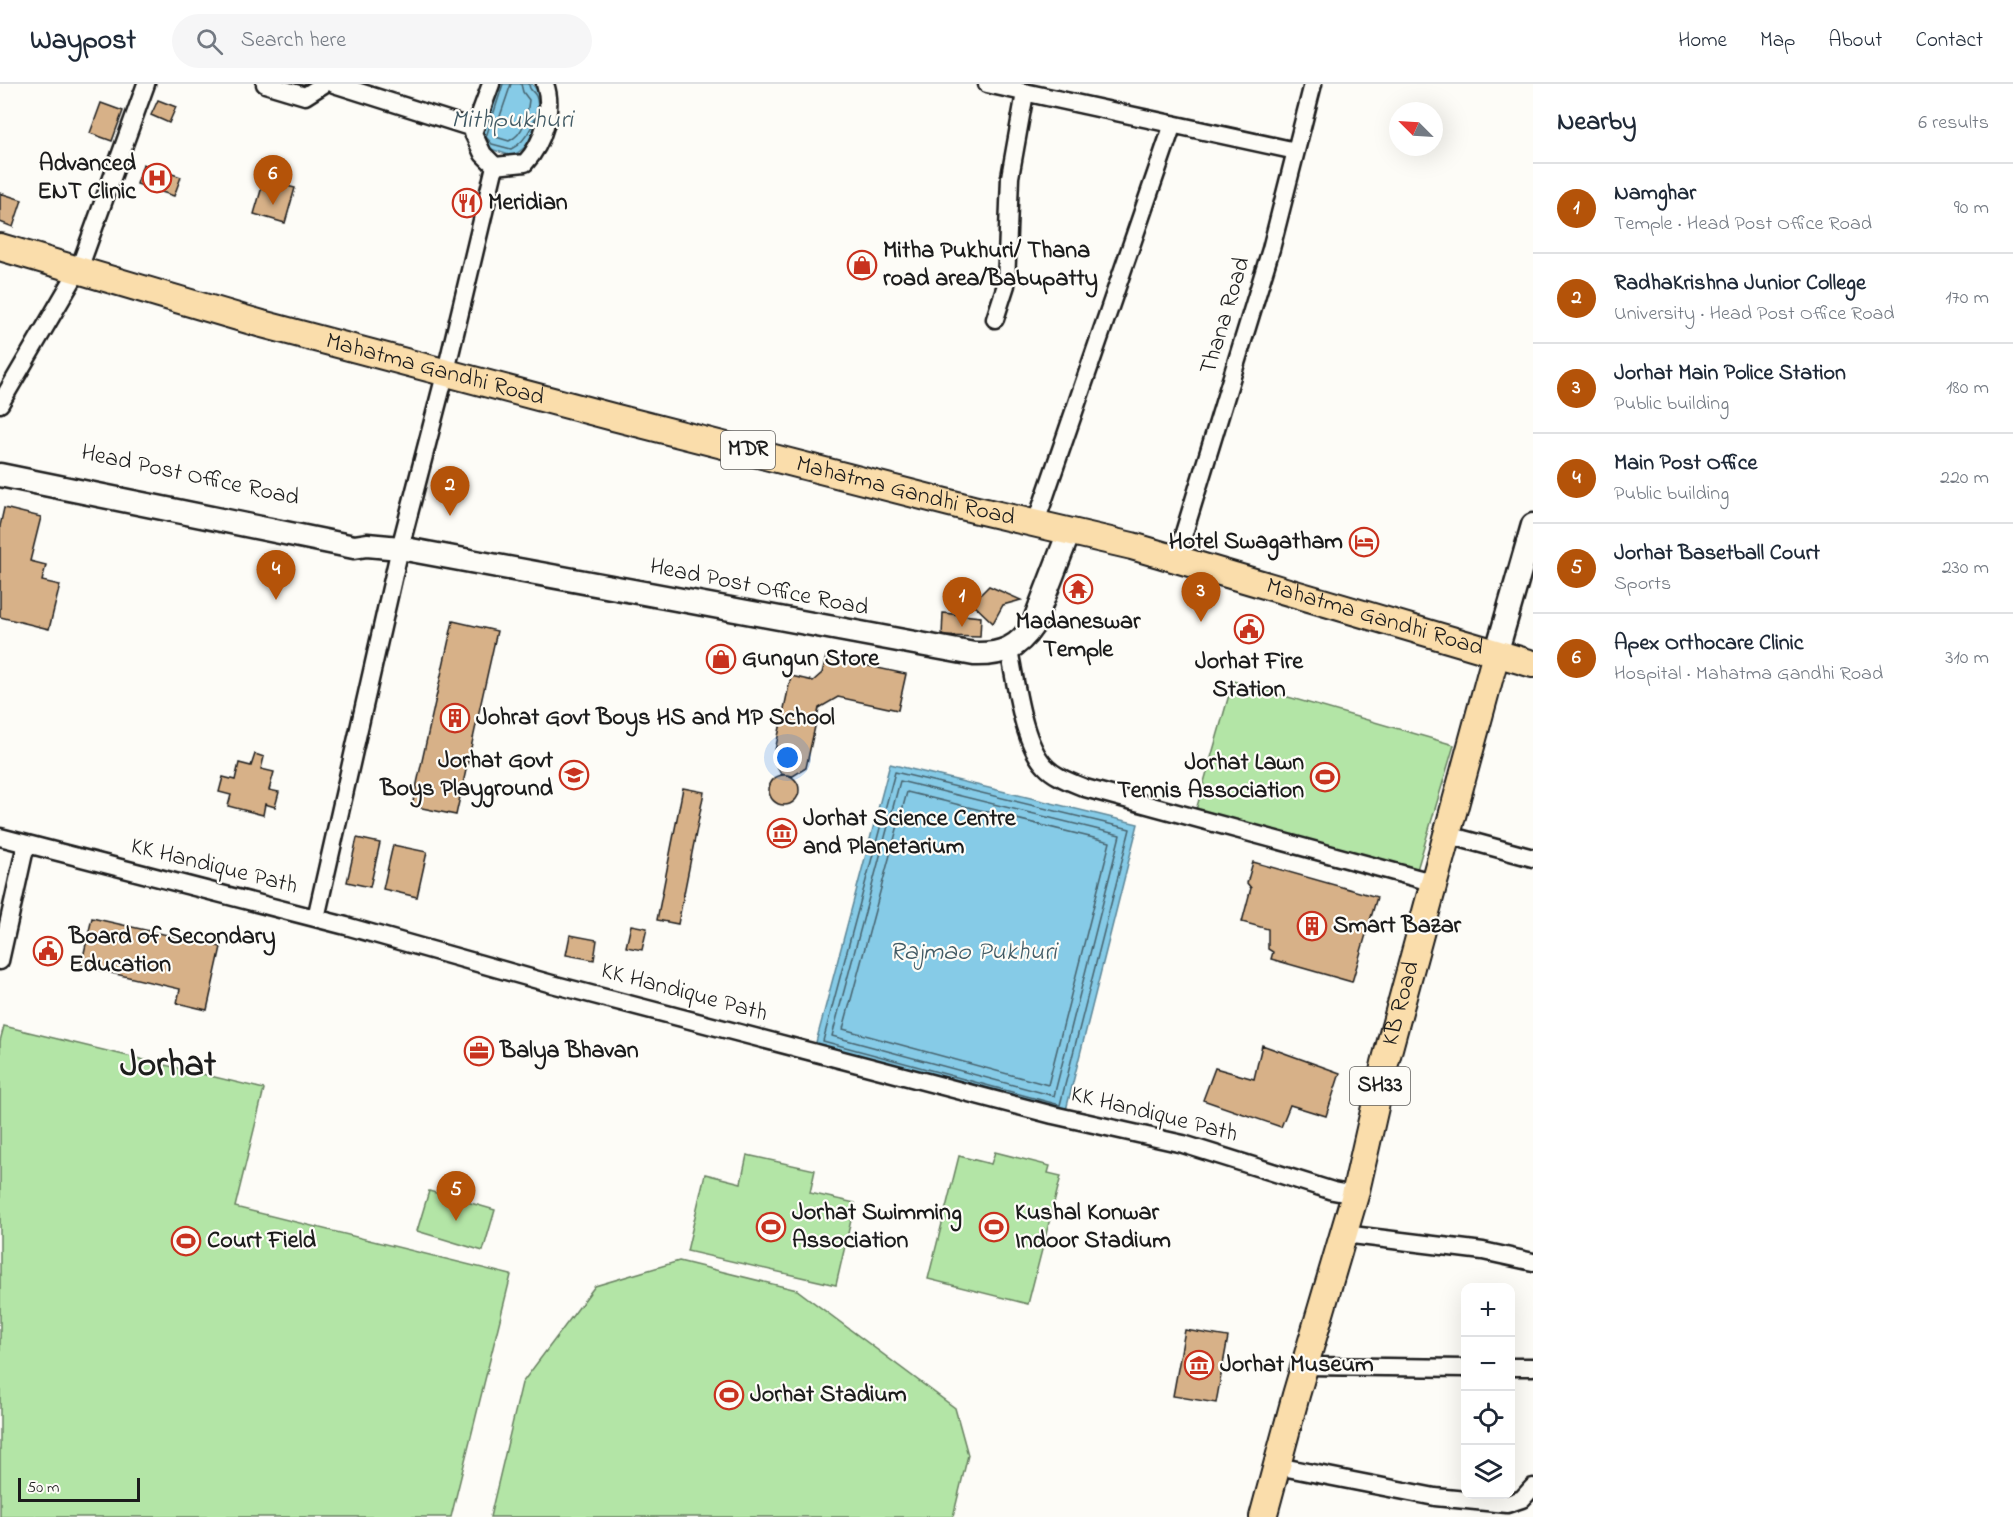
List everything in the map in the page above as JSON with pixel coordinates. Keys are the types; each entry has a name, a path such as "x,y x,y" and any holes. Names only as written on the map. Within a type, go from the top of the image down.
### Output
{"main road":[{"name":"Mahatma Gandhi Road","path":"0,247 262,324 1035,525 1176,559 1533,664"},
{"name":"KB Road","path":"1263,1517 1355,1195 1385,1063 1496,654"}],"street":[{"path":"0,404 79,269 146,84"},
{"path":"265,84 305,96 324,84"},
{"path":"334,84 473,128"},
{"path":"491,84 473,128 476,143 495,166"},
{"path":"495,166 525,163 532,156 545,127 548,107 545,84"},
{"path":"987,84 1296,152"},
{"name":"Thana Road","path":"1176,559 1271,249 1312,84"},
{"path":"995,319 1006,285 1010,177 1025,93"},
{"path":"1035,525 1173,124"},
{"path":"316,918 399,548 446,371 495,166"},
{"name":"Head Post Office Road","path":"0,464 356,539 367,545"},
{"name":"Head Post Office Road","path":"0,475 354,547 367,545 399,548 934,648 974,654 1009,650"},
{"name":"KB Road","path":"1496,654 1533,525"},
{"path":"1069,532 1033,625 1026,636 1009,650 1032,746 1043,765 1063,779 1096,792 1435,882"},
{"path":"1448,835 1533,858"},
{"name":"KK Handique Path","path":"0,837 316,918 552,984 1042,1112 1183,1144 1333,1191 1355,1195"},
{"path":"0,961 26,844"},
{"path":"1344,1234 1483,1251 1533,1262"},
{"path":"1305,1366 1461,1368"},
{"path":"1515,1367 1533,1367"},
{"path":"1277,1466 1435,1497 1507,1504 1522,1499 1533,1487"}],"green space":[{"name":"Jorhat Lawn Tennis Association","path":"1233,681 1454,745 1416,873 1196,810"},
{"name":"Court Field","path":"4,1026 264,1089 235,1207 511,1275 451,1517 0,1517 0,1041"},
{"name":"Kushal Konwar Indoor Stadium","path":"995,1152 1050,1166 1048,1173 1061,1176 1028,1304 928,1279 959,1156 991,1164"},
{"name":"Jorhat Swimming Association","path":"747,1155 815,1170 810,1193 855,1203 836,1285 687,1251 705,1174 741,1183"},
{"path":"429,1191 495,1210 483,1251 417,1231"},
{"name":"Jorhat Stadium","path":"679,1261 797,1290 955,1408 968,1455 953,1517 490,1517 522,1383 595,1286"}],"water":[{"name":"Mithpukhuri","path":"498,84 532,84 543,97 535,131 527,145 512,156 488,148 479,140"},
{"name":"Rajmao Pukhuri","path":"890,764 1138,824 1065,1114 815,1046"}],"building":[{"path":"158,100 176,107 169,123 151,115"},
{"path":"101,103 123,111 112,141 90,133"},
{"path":"143,164 181,177 174,196 137,184"},
{"path":"264,180 295,188 285,223 254,214"},
{"path":"0,193 22,200 13,227 0,222"},
{"path":"4,508 41,517 30,561 46,565 42,581 60,585 49,629 0,617 0,526"},
{"path":"989,586 1021,600 1003,605 993,623 972,603"},
{"path":"943,613 981,617 980,637 942,636"},
{"name":"Johrat Govt Boys HS and MP School","path":"453,621 497,631 456,815 412,806"},
{"path":"826,657 906,674 898,710 838,697 819,708 806,768 793,776 781,774 773,760 791,676 813,681 822,673"},
{"path":"255,754 264,757 261,769 274,772 269,790 279,792 275,807 265,804 263,815 228,806 231,795 219,792 223,777 235,780 239,763 251,766"},
{"path":"784,775 795,779 799,790 795,801 784,805 773,801 769,790 773,779"},
{"path":"683,788 704,792 678,924 657,920"},
{"path":"357,838 380,843 370,887 347,882"},
{"path":"393,845 427,852 417,897 383,889"},
{"name":"Smart Bazar","path":"1253,862 1377,897 1352,982 1271,959 1273,952 1268,949 1268,929 1242,922 1251,888 1247,883"},
{"path":"92,918 221,947 207,1010 177,1003 180,989 81,966"},
{"path":"631,925 647,928 642,950 626,947"},
{"path":"570,935 597,940 594,960 566,955"},
{"path":"1262,1045 1340,1073 1326,1116 1290,1105 1281,1127 1203,1100 1215,1068 1254,1079"},
{"path":"1185,1330 1228,1337 1216,1403 1173,1396"}],"place":[{"name":"Advanced ENT Clinic","path":"157,178"},
{"name":"Meridian","path":"467,203"},
{"name":"Apex Orthocare Clinic","path":"273,205"},
{"name":"Mitha Pukhuri/ Thana road area/Babupatty","path":"862,265"},
{"name":"RadhaKrishna Junior College","path":"450,516"},
{"name":"Hotel Swagatham","path":"1364,542"},
{"name":"Madaneswar Temple","path":"1078,589"},
{"name":"Main Post Office","path":"276,600"},
{"name":"Jorhat Main Police Station","path":"1201,622"},
{"name":"Namghar","path":"962,627"},
{"name":"Jorhat Fire Station","path":"1249,629"},
{"name":"Gungun Store","path":"721,659"},
{"name":"Johrat Govt Boys HS and MP School","path":"455,718"},
{"name":"Jorhat Govt Boys Playground","path":"574,775"},
{"name":"Jorhat Lawn Tennis Association","path":"1325,777"},
{"name":"Jorhat Science Centre and Planetarium","path":"782,833"},
{"name":"Smart Bazar","path":"1312,926"},
{"name":"Board of Secondary Education","path":"48,951"},
{"name":"Balya Bhavan","path":"479,1051"},
{"name":"Jorhat Basetball Court","path":"456,1221"},
{"name":"Jorhat Swimming Association","path":"771,1227"},
{"name":"Kushal Konwar Indoor Stadium","path":"994,1227"},
{"name":"Court Field","path":"186,1241"},
{"name":"Jorhat Museum","path":"1199,1365"},
{"name":"Jorhat Stadium","path":"729,1395"}],"district":[{"name":"Jorhat","path":"168,1066"}]}
